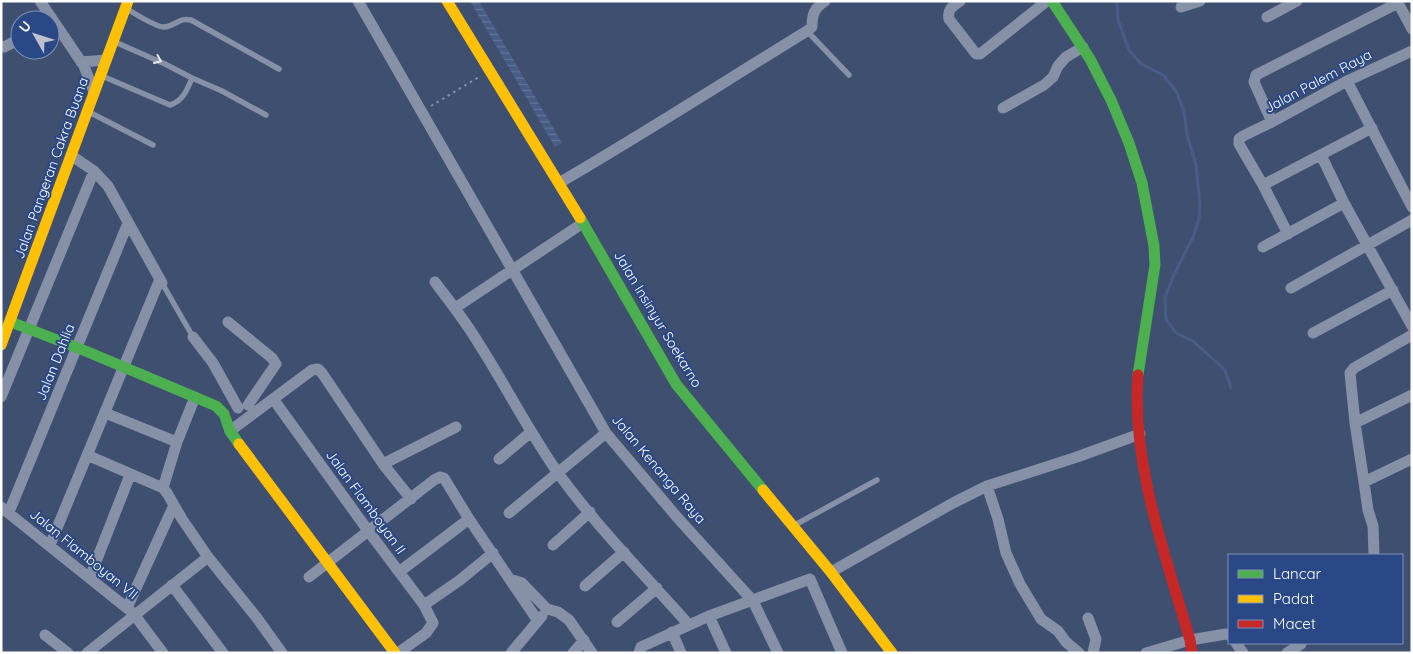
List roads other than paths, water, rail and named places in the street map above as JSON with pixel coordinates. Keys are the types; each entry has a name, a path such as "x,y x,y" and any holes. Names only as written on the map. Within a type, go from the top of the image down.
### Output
{"street":[{"name":"Jalan Kenanga Raya","path":"358,1 606,433 676,516 754,601 778,653"},
{"name":"Jalan Insinyur Soekarno","path":"447,1 583,223 676,384 793,526 840,567 892,653"},
{"path":"559,183 641,135 745,68 807,32 812,27 812,16 825,1"},
{"path":"960,1 950,8 949,19 976,54 980,54 1047,1"},
{"path":"1052,1 1083,47 1112,103 1138,167 1145,194 1155,255 1153,282 1138,372 1137,404 1140,434 1155,515 1192,653"},
{"path":"1182,7 1200,1"},
{"path":"1267,18 1297,1"},
{"path":"1272,122 1254,82 1256,75 1398,2 1412,29"},
{"name":"Jalan Pangeran Cakra Buana","path":"1,345 127,5"},
{"path":"60,34 87,72 94,92"},
{"path":"1003,108 1044,84 1053,77 1058,66 1066,56 1083,47"},
{"name":"Jalan Palem Raya","path":"1263,186 1239,144 1239,139 1347,81 1412,51"},
{"path":"81,62 106,60"},
{"path":"1347,81 1412,207"},
{"path":"1288,234 1263,186 1372,128"},
{"path":"1321,155 1344,203 1369,245 1412,326"},
{"path":"50,545 123,367 161,281 108,186 94,171 72,156"},
{"path":"1,397 94,171"},
{"path":"1263,247 1344,203"},
{"path":"1291,288 1412,220"},
{"name":"Jalan Dahlia","path":"5,509 76,348 128,223"},
{"path":"455,308 583,223"},
{"path":"435,282 479,343 531,432 558,473 624,552 690,625"},
{"path":"1313,333 1393,290"},
{"path":"11,322 216,406 224,414 230,431 396,653"},
{"path":"228,322 272,358 276,364 243,407"},
{"path":"1374,554 1373,526 1368,510 1355,423 1352,371 1412,335"},
{"path":"193,337 243,407"},
{"path":"230,431 312,370 320,370 384,464 411,499"},
{"path":"1355,423 1412,395"},
{"path":"162,488 177,442 195,397"},
{"path":"224,414 243,407 274,400"},
{"name":"Jalan Flamboyan II","path":"274,400 424,605 433,623 426,633 396,653"},
{"path":"104,413 177,442"},
{"path":"384,464 456,427"},
{"path":"499,459 531,432"},
{"path":"509,513 606,433"},
{"path":"840,567 953,502 987,486 1077,457 1140,434"},
{"path":"87,455 162,488 167,493 208,557 257,618 282,653"},
{"path":"1364,482 1412,459"},
{"path":"90,577 130,474"},
{"path":"310,577 434,480 444,478 469,519 538,621"},
{"path":"987,486 998,518 1006,553 1020,584 1041,619 1058,631 1066,642 1079,653"},
{"path":"131,612 174,505"},
{"name":"Jalan Flamboyan VII","path":"5,509 131,612 163,653"},
{"path":"553,545 590,512"},
{"path":"399,572 469,519"},
{"path":"586,586 624,552"},
{"path":"424,605 460,580 493,553"},
{"path":"87,653 99,648 131,612 172,585 208,557"},
{"path":"510,579 522,583 547,609 563,615 584,640 592,653"},
{"path":"639,652 642,647 709,616 810,579 842,653"},
{"path":"172,585 223,653"},
{"path":"617,622 656,588"},
{"path":"511,653 547,609"},
{"path":"709,616 726,653"},
{"path":"1088,618 1096,639 1093,653"},
{"path":"672,632 681,653"},
{"path":"45,635 68,653"},
{"path":"1146,653 1190,640 1228,635"},
{"path":"573,653 584,640"},
{"path":"1287,653 1303,647"}],"lane":[{"path":"127,5 163,27 172,25 182,19 192,20 279,69"},
{"path":"807,32 849,74"},
{"path":"113,41 222,91 266,115"},
{"path":"100,75 170,105 178,103 192,78"},
{"path":"87,111 153,146"},
{"path":"161,281 193,337"},
{"path":"793,526 877,480"}],"water":[{"path":"470,1 479,1 562,143 555,147"}],"waterway":[{"path":"1117,1 1118,20 1129,50 1141,64 1163,75 1176,91 1184,111 1187,135 1196,165 1200,205 1199,219 1193,237 1165,298 1166,319 1176,333 1193,341 1225,370 1231,388"}]}
